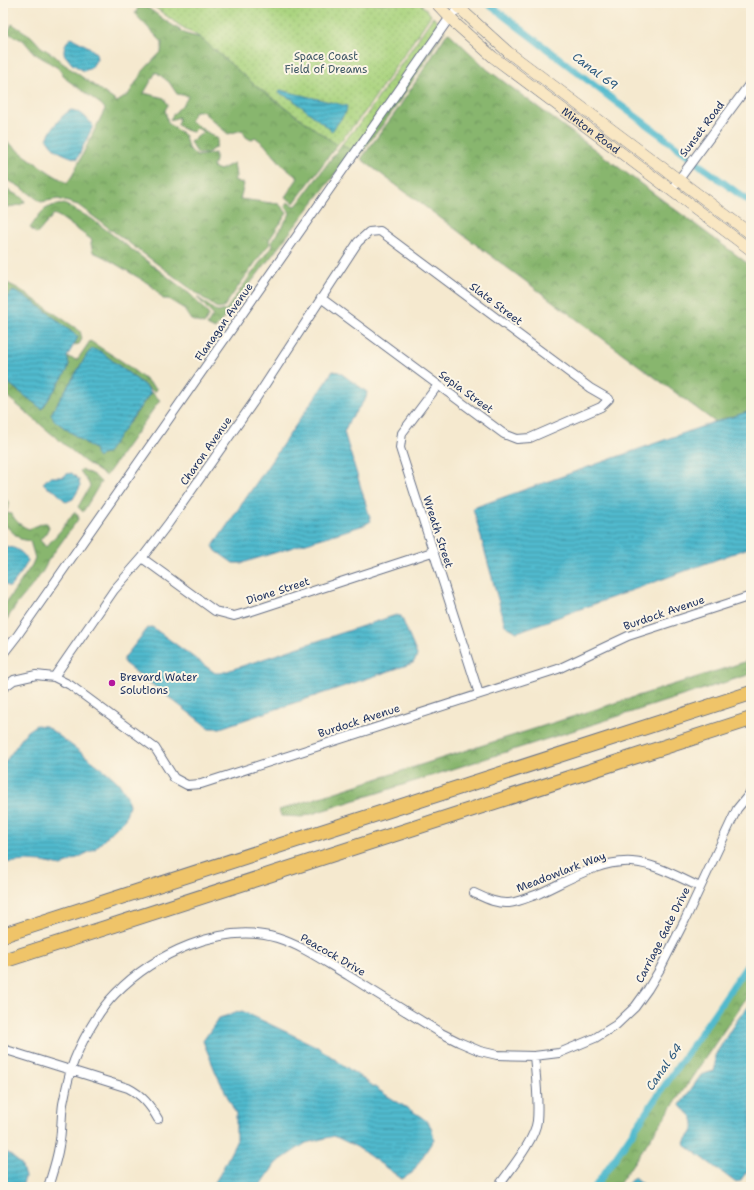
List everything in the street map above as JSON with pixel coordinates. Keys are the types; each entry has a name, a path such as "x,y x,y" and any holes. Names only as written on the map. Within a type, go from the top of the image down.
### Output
{"highway":[{"path":"3,935 751,693"},
{"path":"3,961 751,719"}],"main road":[{"name":"Minton Road","path":"436,3 493,57 751,250"},
{"name":"Minton Road","path":"459,4 508,52 751,234"}],"street":[{"name":"Flanagan Avenue","path":"3,654 459,4"},
{"name":"Sunset Road","path":"670,190 751,82"},
{"name":"Slate Street","path":"369,232 380,231 590,388 610,399"},
{"name":"Charon Avenue","path":"54,677 114,590 142,558 168,524 255,400 358,242 369,232"},
{"name":"Sepia Street","path":"321,298 504,434 517,439 530,438 601,407 610,399"},
{"name":"Wreath Street","path":"438,386 402,433 400,448 432,552 479,694"},
{"name":"Dione Street","path":"142,558 215,611 234,616 432,552"},
{"name":"Burdock Avenue","path":"3,688 14,680 36,675 54,677 70,685 155,748 174,778 187,785 201,784 558,669 628,636 751,596"},
{"name":"Carriage Gate Drive","path":"534,1056 559,1053 595,1038 616,1025 635,1007 660,969 736,810 751,792"},
{"name":"Meadowlark Way","path":"474,893 495,902 509,903 524,899 596,868 614,863 632,862 659,868 700,887"},
{"name":"Peacock Drive","path":"48,1187 59,1146 63,1104 71,1069 83,1041 96,1019 114,995 152,964 182,948 214,937 237,934 258,934 275,937 292,943 315,955 441,1033 459,1042 480,1051 497,1055 534,1056"},
{"path":"3,1050 71,1069 128,1088 138,1093 151,1107 158,1120"},
{"path":"498,1187 531,1139 537,1122 534,1056"}],"green space":[{"path":"138,3 141,3 186,34 201,38 256,86 337,145 294,203 285,197 298,178 284,167 264,144 255,137 251,140 246,137 242,130 228,134 202,111 195,111 190,121 218,139 216,147 207,153 198,154 190,142 204,132 197,128 193,132 185,130 178,125 179,117 170,120 188,96 177,94 169,82 156,72 144,93 164,98 168,105 165,110 168,123 185,136 188,148 197,156 215,153 213,167 220,170 234,163 236,176 234,180 244,184 240,199 279,204 287,213 269,240 270,244 223,308 218,309 78,205 58,199 41,202 18,186 3,179 3,139 42,168 67,183 72,176 105,109 102,105 66,79 58,68 34,53 24,41 8,33 12,24 31,36 41,47 117,102 128,95 143,71 161,52 162,42 135,14 139,6"},
{"name":"Space Coast Field of Dreams","path":"149,3 420,3 431,15 364,113 337,145 256,86 201,38 179,25"},
{"path":"433,17 441,27 352,151 342,144 366,116"},
{"path":"445,30 395,108 360,155 354,151"},
{"path":"448,32 488,70 751,266 751,411 715,422 361,159 398,109"},
{"path":"342,144 352,151 346,160 215,329 207,325 213,315 197,297 217,312 226,310 273,246 272,241 290,214 285,206 287,202 294,206 297,205"},
{"path":"3,188 23,198 25,202 20,205 7,207 3,204"},
{"path":"64,204 92,219 190,294 209,315 204,324 191,320 183,308 168,299 163,299 153,287 146,282 93,252 91,244 92,240 60,217 54,214 37,234 30,228 40,214 47,208"},
{"path":"7,283 19,289 80,331 82,339 79,344 74,345 78,337 55,318 30,300 13,291 7,297 3,311 3,289"},
{"path":"90,341 123,362 157,389 155,392 148,388 100,351 88,353 51,414 54,420 95,450 131,421 151,392 160,400 106,476 84,461 3,393 3,379 42,409 67,371 69,364 67,357 77,360"},
{"path":"82,469 95,476 101,482 83,512 78,507 90,486 80,471"},
{"path":"3,496 9,503 6,513 12,514 13,517 23,526 29,529 43,523 47,523 49,527 40,540 46,547 74,512 79,518 47,562 39,577 17,604 3,625 3,607 32,565 35,558 30,541 20,539 3,524"},
{"path":"751,660 751,674 302,817 281,816 279,810"},
{"path":"751,959 751,991 617,1187 594,1187"}],"water":[{"path":"72,38 89,47 96,53 97,59 91,68 84,71 72,64 64,54 65,44"},
{"path":"280,90 347,106 346,112 332,131 292,99 279,93"},
{"path":"71,110 84,115 93,126 77,159 56,150 47,139 57,123"},
{"path":"13,291 30,300 78,337 67,357 69,364 67,371 42,409 3,379 3,312 7,297"},
{"path":"92,349 100,351 151,392 106,454 101,455 98,458 95,454 95,450 54,420 51,414 88,353"},
{"path":"333,371 339,372 367,392 366,398 349,421 344,432 371,521 364,525 242,563 233,563 216,551 213,546"},
{"path":"751,411 751,547 517,632 505,625 473,508 715,422"},
{"path":"72,473 79,480 80,487 73,499 66,502 55,491 48,488 43,483 49,477 63,477"},
{"path":"3,546 11,547 17,550 23,554 28,561 10,587 3,583"},
{"path":"396,615 401,616 417,655 413,663 220,728 209,728 124,663 124,658 148,628 152,627 215,673 221,673"},
{"path":"36,725 46,726 108,773 118,782 127,796 129,805 125,819 95,849 61,866 43,862 26,861 3,863 3,765 27,731"},
{"path":"751,1005 751,1166 740,1181 735,1182 685,1145 687,1139 693,1131 694,1124 692,1117 680,1105 701,1075 714,1071 715,1056 717,1052 737,1021"},
{"path":"242,1011 316,1046 386,1095 428,1122 432,1129 434,1139 412,1173 402,1179 357,1147 334,1136 306,1143 276,1163 261,1187 212,1187 236,1142 236,1114 216,1073 203,1041 219,1018"},
{"path":"3,1149 21,1164 25,1177 22,1187 3,1187"},
{"path":"634,1177 646,1187 625,1187"}],"waterway":[{"name":"Canal 69","path":"487,3 689,156"},
{"name":"Canal 69","path":"697,163 751,203"},
{"name":"Canal 64","path":"595,1187 751,960"}],"place":[{"name":"Brevard Water Solutions","path":"112,683"}]}
